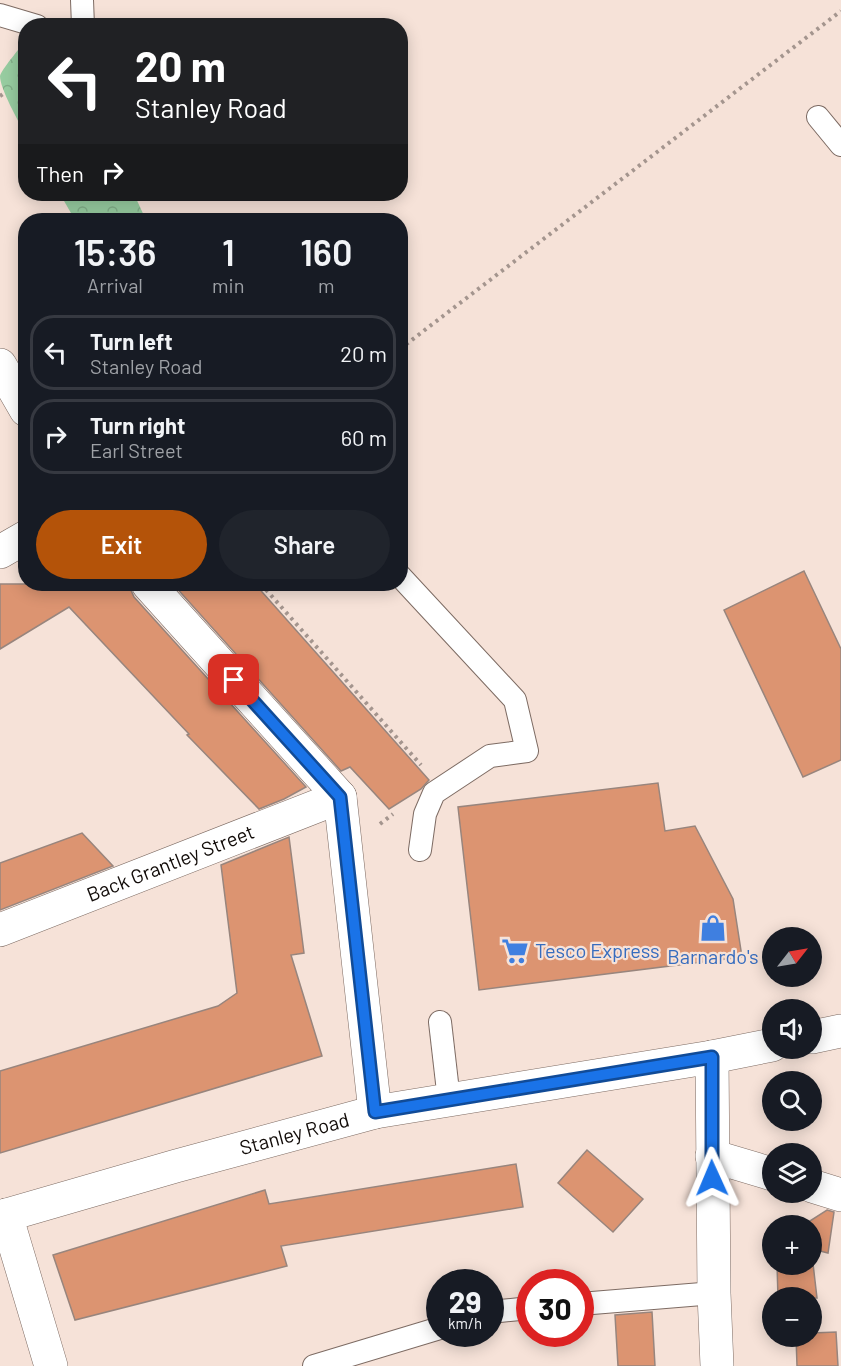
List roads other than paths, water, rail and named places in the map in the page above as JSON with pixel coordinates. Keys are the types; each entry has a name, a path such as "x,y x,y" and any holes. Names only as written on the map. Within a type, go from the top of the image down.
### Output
{"street":[{"path":"0,365 18,396"},
{"path":"0,552 18,542"},
{"path":"154,591 340,797 375,1112"},
{"name":"Back Grantley Street","path":"0,930 340,797"},
{"path":"822,1035 841,1031"},
{"name":"Stanley Road","path":"3,1216 375,1112 762,1047"},
{"path":"712,1057 714,1293 717,1366"},
{"path":"712,1156 762,1171"},
{"path":"822,1189 841,1195"},
{"path":"3,1216 51,1366"}],"lane":[{"path":"82,0 83,18"},
{"path":"0,15 18,20"},
{"path":"818,117 841,145"},
{"path":"408,585 515,700 527,750 490,756 434,793 424,814 420,850"},
{"path":"440,1022 449,1100"},
{"path":"594,1303 714,1293"},
{"path":"314,1366 426,1332"}],"place":[{"name":"Barnardo's","path":"713,928"},
{"name":"Tesco Express","path":"515,951"}]}
